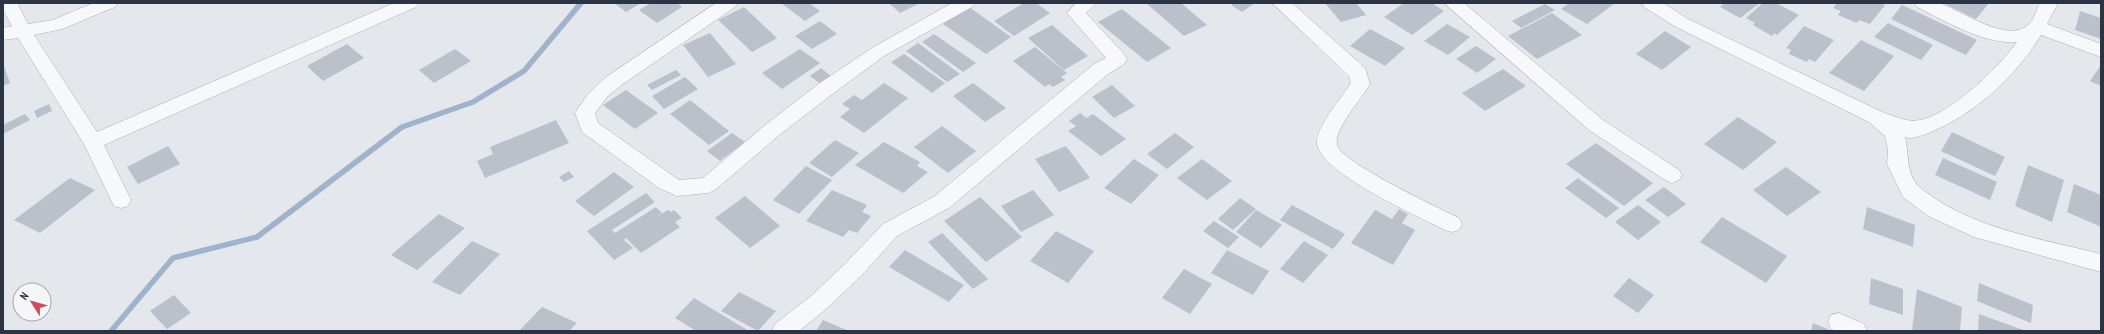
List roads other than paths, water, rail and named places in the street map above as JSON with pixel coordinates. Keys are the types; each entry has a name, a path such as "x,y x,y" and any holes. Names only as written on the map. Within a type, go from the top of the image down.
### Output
{"street":[{"path":"8,3 23,31 93,142 121,200"},
{"path":"3,34 56,25 109,3"},
{"path":"93,142 410,3"},
{"path":"729,3 663,45 604,88 592,100 585,113 589,127 666,183 677,188 708,185 771,131 824,90 878,52 966,3"},
{"path":"1281,3 1358,73 1361,84 1330,128 1327,144 1334,157 1365,179 1452,224"},
{"path":"1453,3 1596,125 1672,175"},
{"path":"1650,3 1682,23 1875,117 1908,128 1923,127"},
{"path":"1923,3 1986,30 2006,36 2022,36 2038,27"},
{"path":"1898,150 1909,133 1955,111 1988,85 2012,63 2038,27 2049,3"},
{"path":"783,331 847,276 890,230 908,218 942,202 1101,69 1118,59 1077,6"},
{"path":"2038,27 2101,51"},
{"path":"1875,117 1894,133 1898,150 1897,164 1910,191 1935,210 1974,229 2101,263"}],"waterway":[{"path":"111,331 173,258 257,237 402,127 473,102 524,71 581,3"}]}
